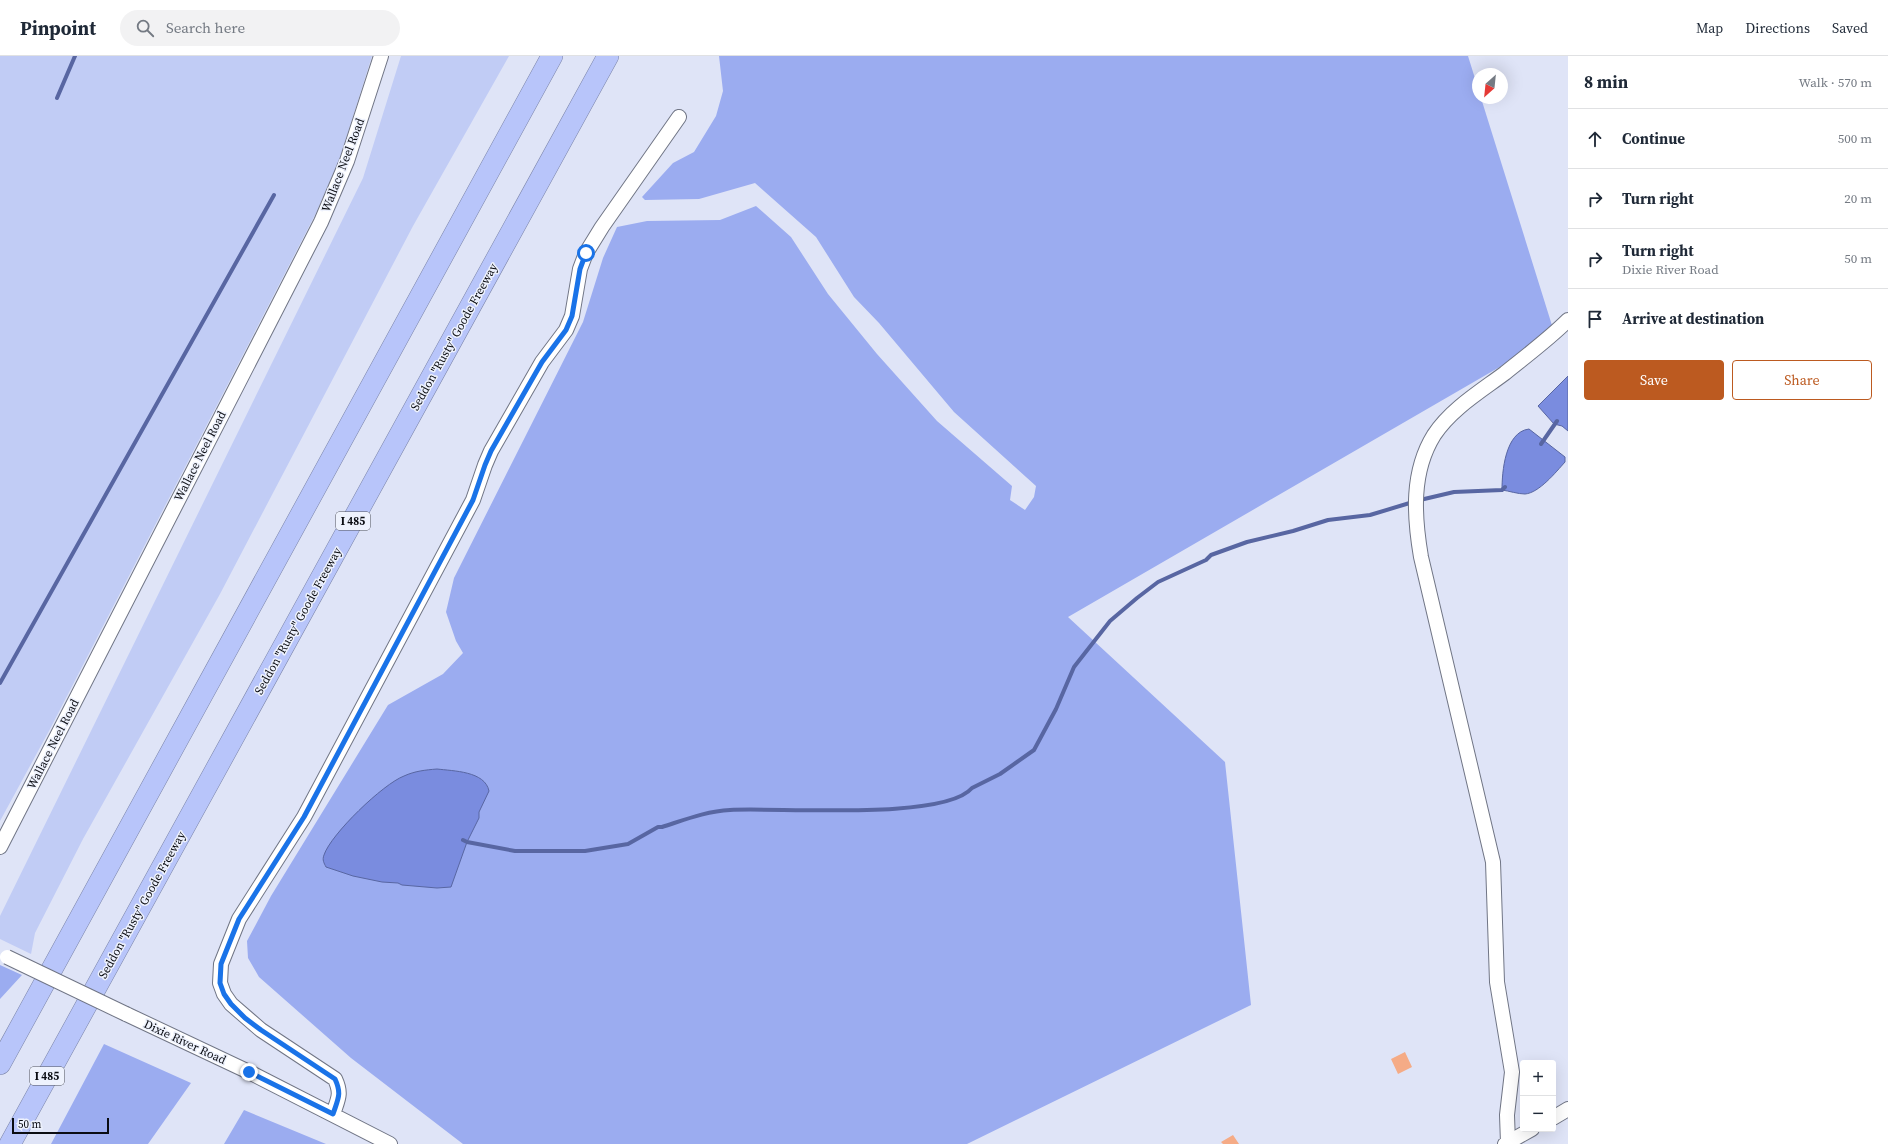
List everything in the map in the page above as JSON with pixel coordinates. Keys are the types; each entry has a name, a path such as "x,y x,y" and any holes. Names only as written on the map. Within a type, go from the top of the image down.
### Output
{"highway":[{"path":"0,1064 552,56"},
{"name":"Seddon \"Rusty\" Goode Freeway","path":"10,1144 608,56"}],"street":[{"name":"Wallace Neel Road","path":"0,847 321,222 347,161 381,56"},
{"path":"333,1114 339,1098 340,1088 335,1079 245,1018 231,1004 224,994 220,973 226,951 239,919 304,817 463,520 473,500 491,451 542,362 566,330 572,316 580,269 586,253 602,227 679,117"},
{"path":"1506,1143 1507,1115 1512,1072 1498,982 1493,862 1421,557 1416,530 1415,500 1424,458 1430,444 1440,428 1460,408 1568,320"},
{"name":"Dixie River Road","path":"3,956 333,1114 390,1144"},
{"path":"1556,1116 1568,1109"},
{"path":"1506,1143 1526,1132"}],"shaded area":[{"path":"0,56 372,56 340,158 316,213 49,731 0,821"},
{"path":"401,56 509,56 413,226 220,594 83,839 35,933 31,954 0,939 0,916 363,178"},
{"path":"719,56 1468,56 1472,69 1472,104 1483,104 1555,335 1068,617 1225,762 1251,1005 967,1144 463,1144 351,1058 259,977 248,958 247,941 271,896 388,705 443,674 463,653 456,641 446,612 454,578 583,322 603,258 617,227 647,221 720,220 756,206 791,237 828,294 877,354 937,421 1012,486 1010,500 1025,510 1034,497 1036,486 954,412 879,323 854,297 816,237 755,183 699,199 645,200 642,197 673,163 694,152 716,116 723,91"},
{"path":"1568,376 1568,431 1562,426 1554,424 1538,406"},
{"path":"1529,429 1565,457 1565,462 1547,481 1530,493 1522,494 1502,490 1506,454 1515,437 1521,432"},
{"path":"437,769 468,773 481,779 486,784 489,791 479,812 479,818 467,842 451,887 437,888 382,882 353,876 326,867 323,858 336,835 371,799 404,776 420,771"},
{"path":"0,965 22,975 0,999"},
{"path":"104,1044 191,1083 148,1144 51,1144"},
{"path":"244,1110 326,1144 224,1144"}],"building":[{"path":"1405,1052 1412,1067 1398,1074 1391,1059"},
{"path":"1233,1135 1239,1144 1223,1144 1221,1142"}],"waterway":[{"path":"57,98 75,56"},
{"path":"0,683 274,195"},
{"path":"1541,444 1557,421"},
{"path":"1420,500 1454,492 1502,490 1505,487"},
{"path":"463,840 515,851 585,851 628,844 658,827 704,814 721,811 895,809 929,805 955,798 1000,774 1034,750 1056,709 1074,667 1110,621 1158,582 1206,560 1211,555 1247,542 1293,531 1328,520 1370,515 1413,502"}],"route":[{"path":"249,1072 333,1114 339,1098 340,1088 335,1079 318,1066 261,1030 245,1018 231,1004 224,994 220,983 221,964 239,919 304,817 473,500 491,451 542,362 558,343 566,330 572,316 580,269 586,253"}]}
